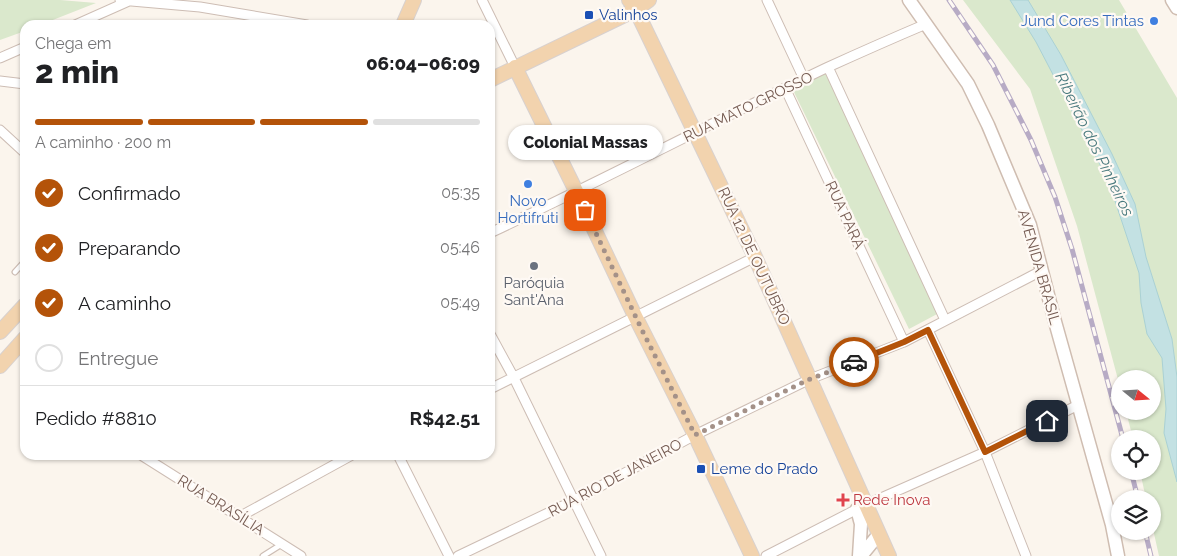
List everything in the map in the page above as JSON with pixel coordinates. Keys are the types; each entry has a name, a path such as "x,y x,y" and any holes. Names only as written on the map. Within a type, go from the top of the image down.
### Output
{"main road":[{"path":"405,20 414,0"},
{"path":"495,77 634,3 649,0"},
{"name":"AVENIDA BRASIL","path":"909,0 968,84 988,125 1030,225 1112,525 1118,556"},
{"path":"1172,0 1177,8"},
{"name":"RUA 12 DE OUTUBRO","path":"634,3 694,132 756,257 810,379 861,507 879,534 889,556"},
{"path":"515,67 752,556"},
{"path":"0,332 20,310"},
{"path":"0,366 20,344"},
{"path":"860,556 861,507"},
{"path":"860,556 879,534"}],"street":[{"path":"482,0 492,20"},
{"path":"767,0 804,79"},
{"path":"85,20 125,1 200,7 277,20"},
{"name":"RUA MATO GROSSO","path":"495,232 577,193 694,132 828,67 926,24"},
{"path":"495,26 515,67"},
{"path":"0,58 20,49"},
{"path":"828,67 945,320"},
{"path":"0,81 20,83"},
{"name":"RUA PARÁ","path":"785,88 904,342"},
{"path":"0,130 20,148"},
{"path":"495,386 756,257"},
{"name":"RUA RIO DE JANEIRO","path":"458,556 573,501 695,435 810,379 904,342 1041,270"},
{"path":"928,330 985,452 1026,556"},
{"path":"495,343 602,556"},
{"path":"766,556 861,507 985,452 1078,405"},
{"name":"RUA BRASÍLIA","path":"149,460 300,556"},
{"path":"239,516 343,460"},
{"path":"401,460 449,556"}],"lane":[{"path":"15,272 20,266"},
{"path":"263,556 282,544"}],"green space":[{"path":"0,0 60,0 96,3 53,20 20,20 20,33 0,40"},
{"path":"963,0 1119,0 1177,98 1177,556 1159,556 1155,540 1161,540 1161,490 1144,490 1142,480 1161,480 1161,430 1131,430 1128,420 1161,420 1161,370 1115,370 1077,226 1030,89"},
{"path":"828,70 939,313 909,329 792,88"}],"water":[{"name":"Ribeirão dos Pinheiros","path":"1010,0 1028,0 1061,55 1112,154 1135,204 1146,257 1172,339 1177,377 1177,482 1164,433 1166,409 1162,358 1147,334 1141,303 1139,273 1108,180 1036,42"}],"railway":[{"path":"949,0 993,65 1031,140 1055,197 1072,249 1121,430"},
{"path":"1133,480 1136,490"},
{"path":"1147,540 1151,556"}],"way so far":[{"path":"585,210 663,374 695,435 810,379 854,362"}],"place":[{"name":"Valinhos","path":"589,15"},
{"name":"Jund Cores Tintas","path":"1154,21"},
{"name":"Novo Hortifruti","path":"528,184"},
{"name":"Colonial Massas","path":"585,210"},
{"name":"Paróquia Sant'Ana","path":"534,266"},
{"name":"Leme do Prado","path":"701,469"},
{"name":"Rede Inova","path":"843,500"}],"route":[{"path":"854,362 928,330 985,452 1047,421"}]}
